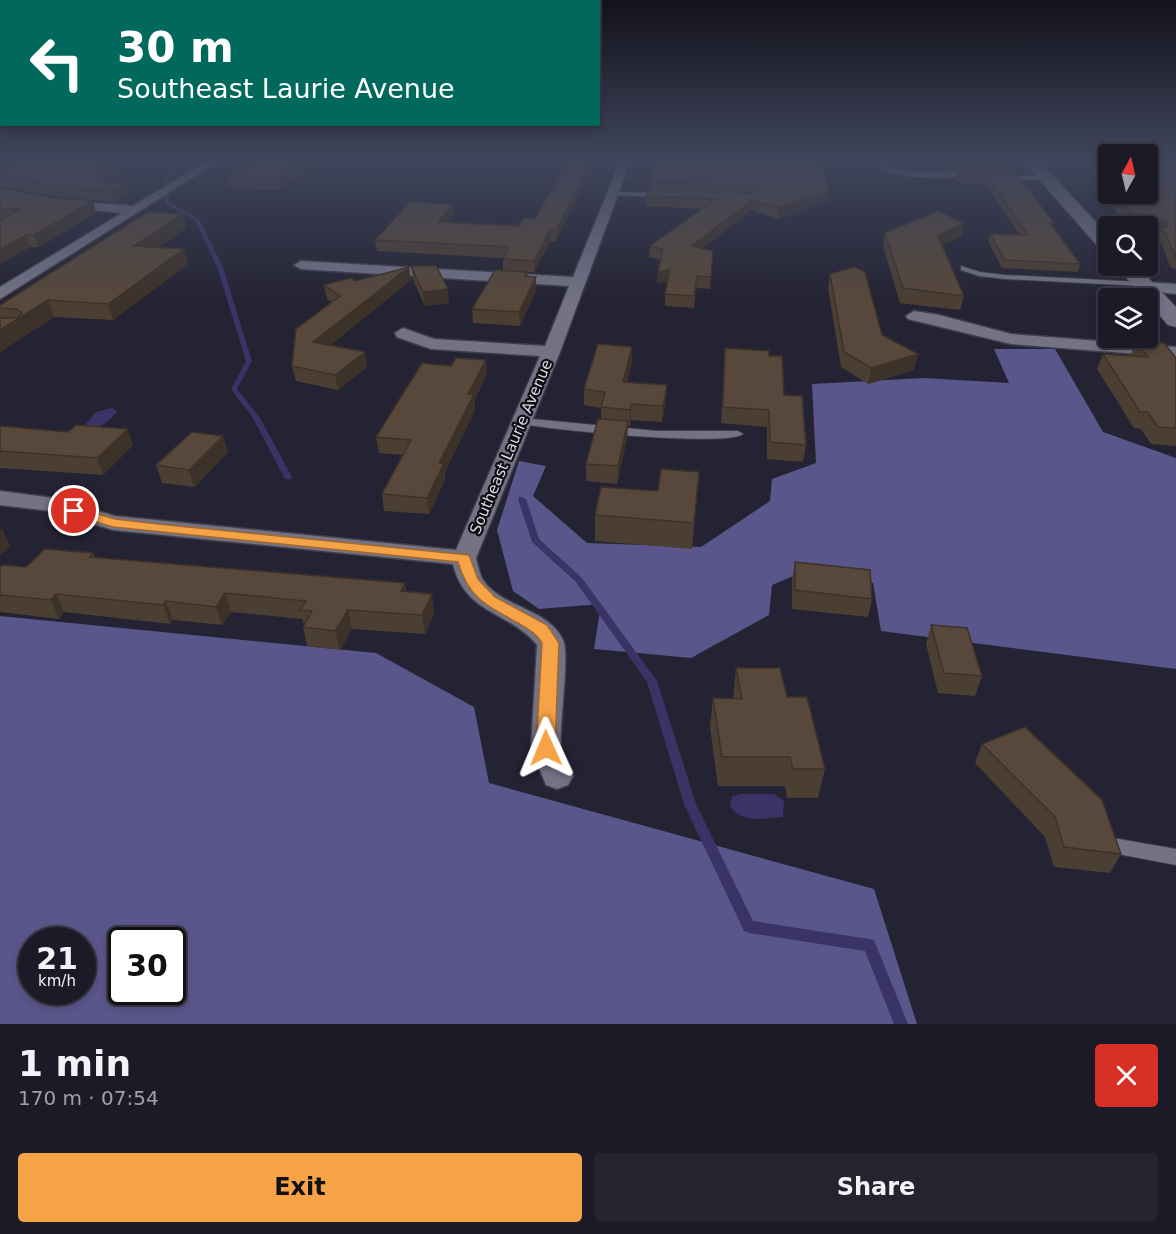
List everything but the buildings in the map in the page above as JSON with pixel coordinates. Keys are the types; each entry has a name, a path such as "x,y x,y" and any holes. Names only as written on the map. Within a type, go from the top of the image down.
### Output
{"street":[{"path":"104,207 134,210"},
{"path":"0,294 139,207"},
{"name":"Southeast Laurie Avenue","path":"464,558 551,352 608,207"},
{"path":"1075,207 1098,230"},
{"path":"301,265 578,282"},
{"path":"1135,276 1176,320"},
{"path":"1144,285 1176,289"},
{"path":"914,316 939,320 1011,339 1176,352"},
{"path":"403,333 431,344 551,352"},
{"path":"0,498 54,506 113,523 464,558 471,581 489,600 542,629 550,643 546,748 557,776"}],"lane":[{"path":"964,268 979,274 1005,277 1144,285"},
{"path":"522,421 598,429 710,436 738,434"},
{"path":"1113,846 1176,857"}],"shaded area":[{"path":"994,349 1055,349 1103,432 1176,458 1176,669 881,631 873,583 798,574 772,585 769,615 691,658 594,649 601,604 539,609 513,591 497,530 519,461 546,466 533,496 587,543 701,547 770,501 772,479 816,463 812,384 924,378 1009,383"},
{"path":"112,408 117,411 103,424 94,427 85,425 96,412"},
{"path":"0,616 376,653 474,707 489,783 874,889 917,1024 0,1024"},
{"path":"774,794 784,801 783,817 754,819 740,815 730,806 732,796"}],"waterway":[{"path":"174,207 197,219 220,267 249,361 234,389 256,418 288,477"},
{"path":"522,499 535,540 579,580 652,681 690,804 749,927 869,945 901,1024"}],"route":[{"path":"74,511 113,523 464,558 471,581 489,600 542,629 550,643 545,717 546,748"}]}
